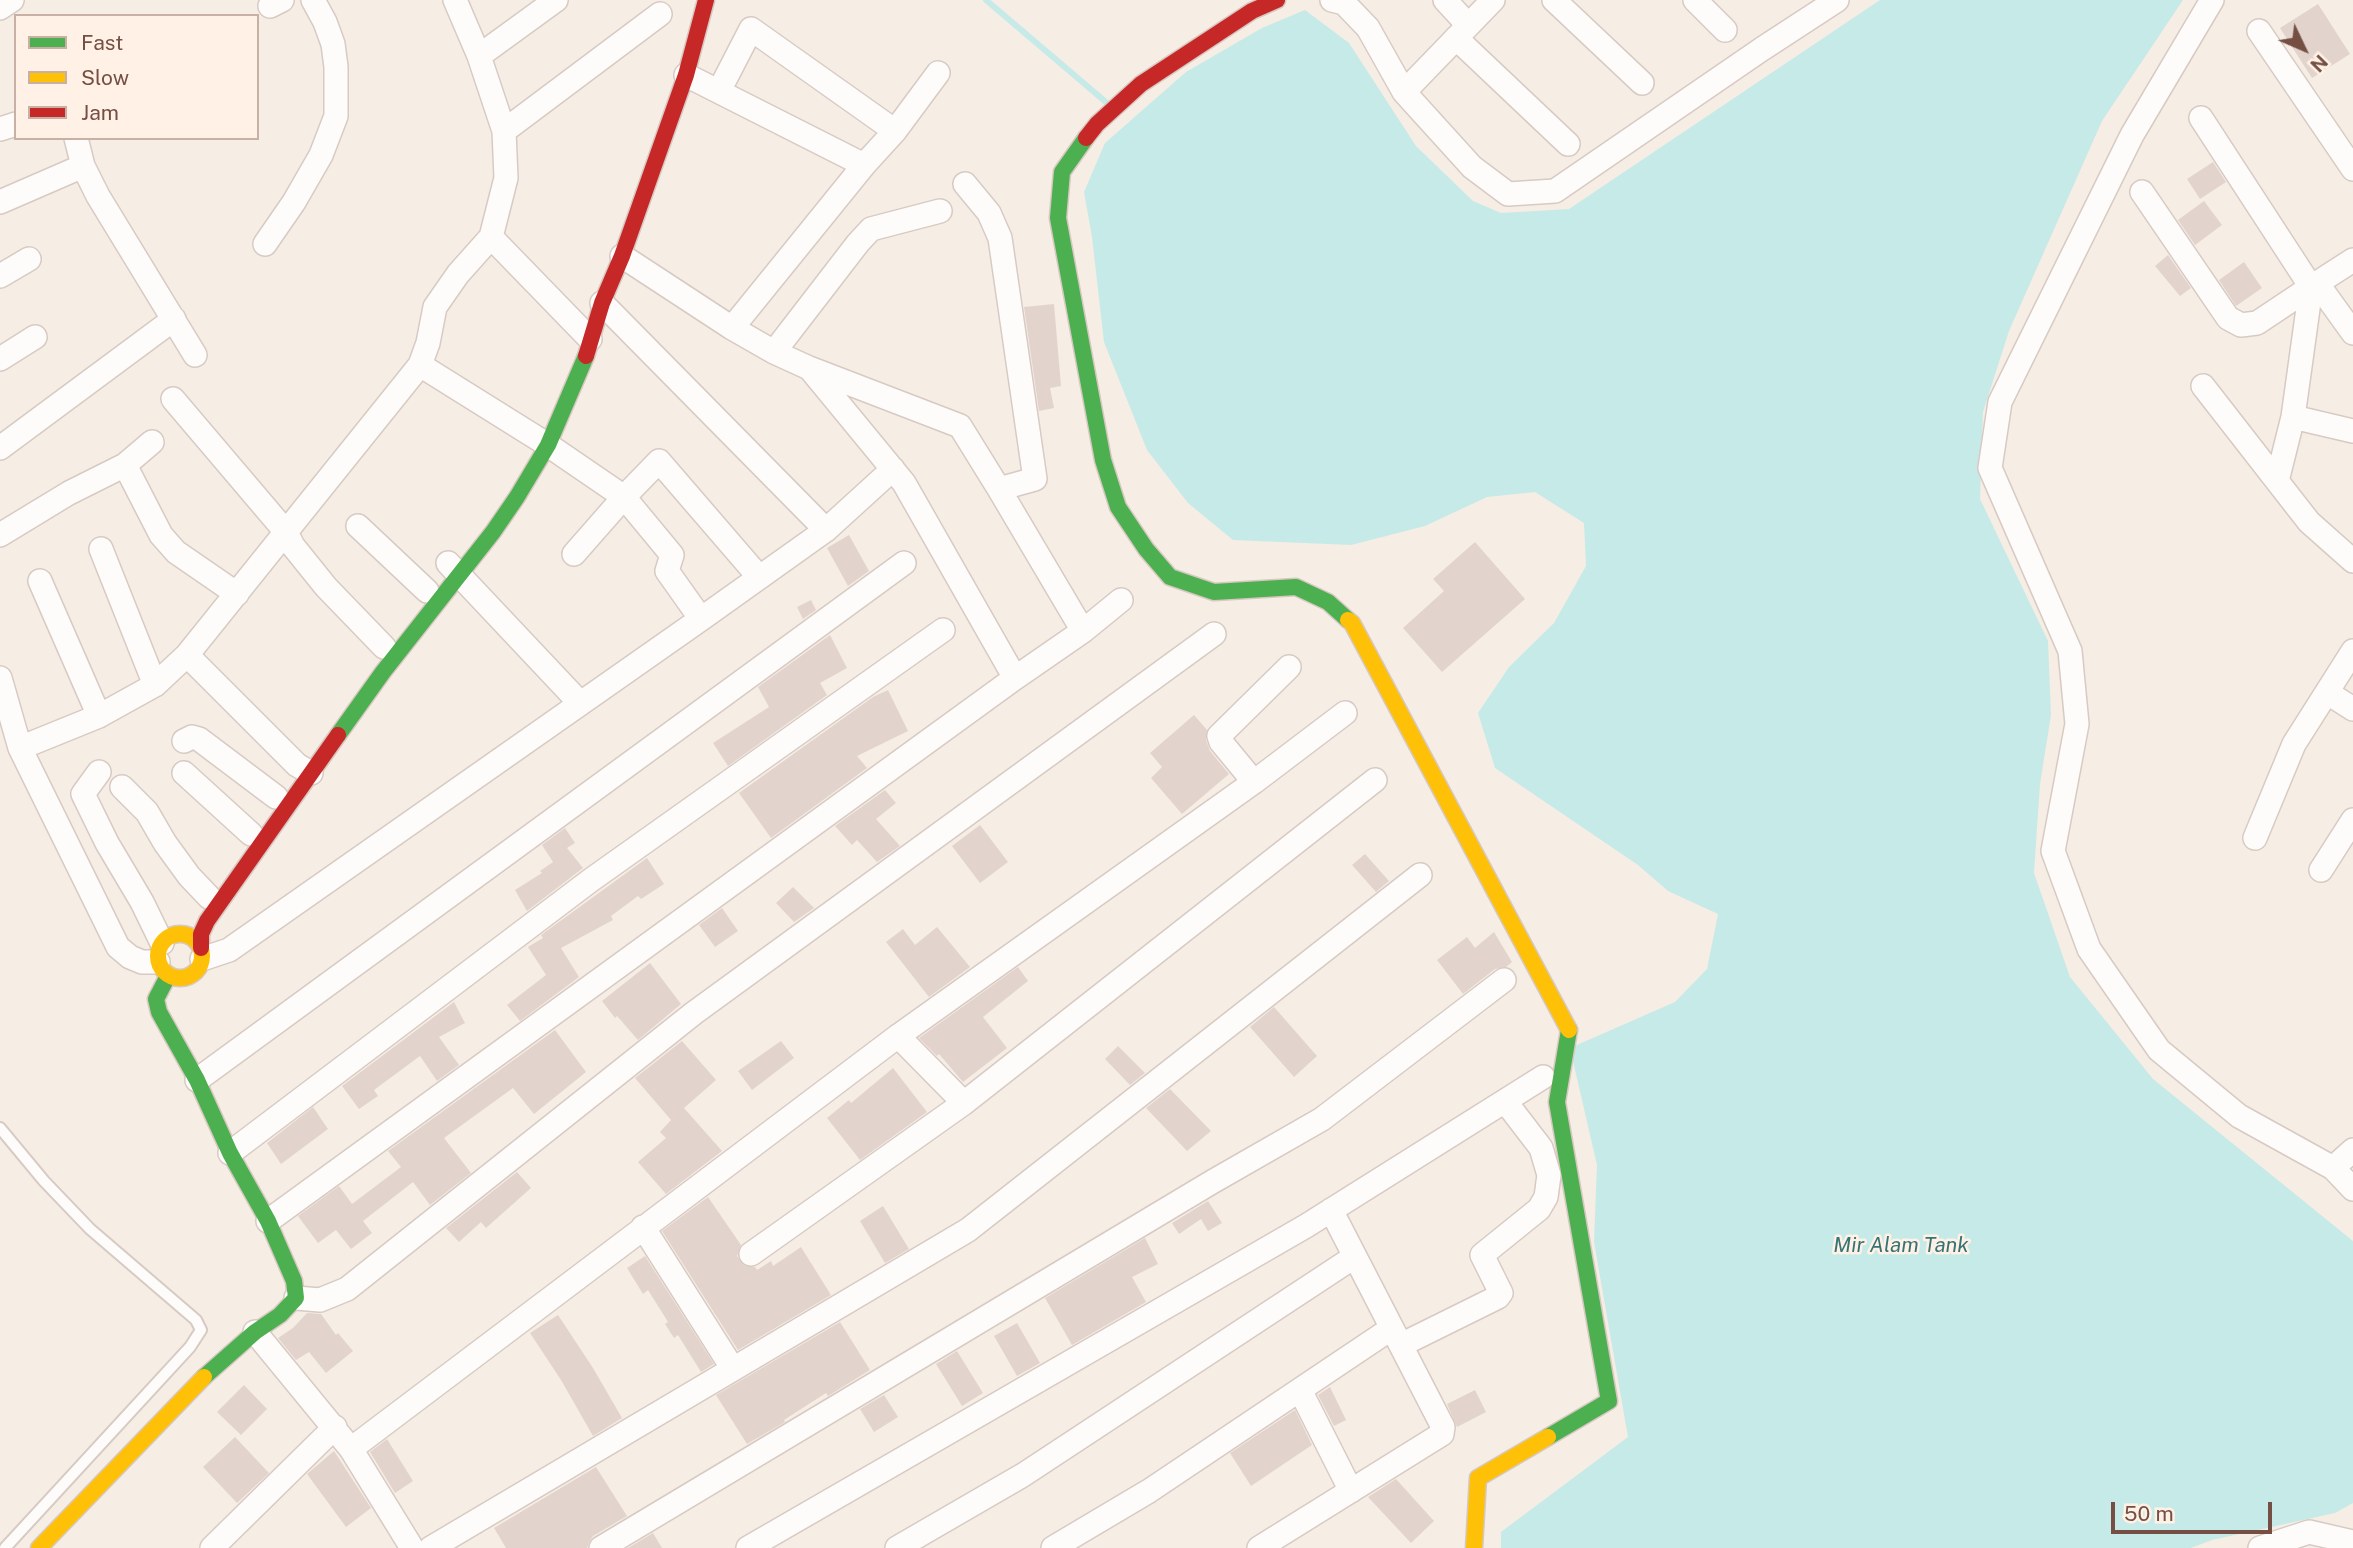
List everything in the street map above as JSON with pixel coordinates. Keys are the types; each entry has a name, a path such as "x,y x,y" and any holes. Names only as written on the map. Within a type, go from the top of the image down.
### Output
{"main road":[{"path":"39,1548 208,1373 255,1332 280,1315 296,1298 294,1281 268,1221 230,1153 197,1080 159,1012 156,999 166,953 209,897 276,797 304,769 383,672 454,569 483,520 542,441 586,360 602,303 622,256 686,75 706,0"},
{"path":"1277,0 1252,11 1141,84 1103,118 1062,172 1058,218 1102,460 1118,506 1146,549 1170,577 1214,592 1296,587 1328,602 1352,623 1569,1029 1557,1102 1609,1401 1478,1478 1474,1548"},
{"path":"166,953 179,979 190,977 198,969 202,953 201,934 207,921 304,769 384,647 427,591 454,569"},
{"path":"166,953 188,935 196,940 202,953"}],"street":[{"path":"0,8 12,0"},
{"path":"265,244 294,202 321,155 336,116 333,44 313,0"},
{"path":"20,748 99,716 155,685 187,655 420,365 428,343 435,307 458,274 491,237 506,178 504,131 479,55 455,0"},
{"path":"479,55 556,0"},
{"path":"1332,0 1344,3 1368,28 1404,92 1472,167 1508,194 1555,191 1837,0"},
{"path":"1446,0 1462,32 1569,144"},
{"path":"1404,92 1493,0"},
{"path":"1554,0 1642,83"},
{"path":"1695,0 1725,30"},
{"path":"2212,0 2132,135 2000,402 1990,468 2070,651 2077,724 2053,851 2089,949 2159,1050 2239,1116 2333,1168 2353,1189"},
{"path":"504,131 660,14"},
{"path":"719,91 751,29 895,131"},
{"path":"2259,31 2353,169"},
{"path":"732,328 864,165 895,131 938,73"},
{"path":"686,75 864,165"},
{"path":"2201,118 2314,285 2353,333"},
{"path":"76,140 83,166 97,196 195,355"},
{"path":"0,202 83,166"},
{"path":"965,184 989,213 1000,238 1035,479 999,489"},
{"path":"2142,191 2228,318 2241,325 2257,323 2353,260"},
{"path":"774,352 871,229 940,211"},
{"path":"491,237 590,339"},
{"path":"622,256 732,328 774,352 808,368 960,426 1083,631"},
{"path":"0,276 29,259"},
{"path":"2277,481 2293,417 2314,285"},
{"path":"602,303 826,530"},
{"path":"0,448 174,320"},
{"path":"0,359 35,337"},
{"path":"420,365 542,441 624,497 672,555 667,571 701,619"},
{"path":"808,368 904,483 1016,678"},
{"path":"2203,386 2309,522 2353,561"},
{"path":"173,398 286,532 293,546 326,587 384,647"},
{"path":"2293,417 2353,431"},
{"path":"0,535 69,493 125,465 152,442"},
{"path":"574,554 659,461 759,577"},
{"path":"125,465 161,535 176,552 237,594"},
{"path":"202,953 229,950 826,530 893,469"},
{"path":"358,526 427,591"},
{"path":"101,549 155,685"},
{"path":"197,1080 904,564"},
{"path":"454,569 580,703"},
{"path":"40,581 99,716"},
{"path":"268,1221 1083,631 1121,600"},
{"path":"230,1153 591,880 943,630"},
{"path":"296,1298 320,1300 347,1289 694,1013 1214,634"},
{"path":"2255,838 2294,744 2353,652"},
{"path":"187,655 304,769"},
{"path":"1254,782 1219,736 1289,667"},
{"path":"0,678 20,748 118,947 130,957 142,962 166,953 142,902 107,843 83,794 99,772"},
{"path":"2328,693 2353,709"},
{"path":"351,1449 898,1036 1254,782 1345,713"},
{"path":"184,741 192,737 199,739 276,797"},
{"path":"184,773 251,834"},
{"path":"751,1254 964,1103 1375,780"},
{"path":"122,787 147,811 181,865 209,897"},
{"path":"2321,870 2353,820"},
{"path":"431,1548 968,1230 1420,875"},
{"path":"601,1548 1212,1182 1322,1119 1504,980"},
{"path":"898,1036 964,1103"},
{"path":"748,1548 1331,1210 1543,1077"},
{"path":"1053,1548 1149,1491 1300,1390 1397,1337 1498,1297 1501,1293 1482,1255 1539,1209 1546,1197 1549,1175 1541,1148 1506,1101"},
{"path":"2333,1168 2353,1150"},
{"path":"1259,1548 1442,1434 1443,1427 1331,1210"},
{"path":"643,1227 733,1369"},
{"path":"897,1548 1023,1475 1354,1257"},
{"path":"255,1332 351,1449 412,1548"},
{"path":"1300,1390 1351,1491"},
{"path":"212,1548 335,1427"},
{"path":"2260,1548 2309,1532 2353,1542"}],"lane":[{"path":"0,1128 44,1181 90,1229 196,1320 201,1330 190,1347 5,1548"}],"water":[{"name":"Mir Alam Tank","path":"1880,0 2183,0 2102,121 2009,331 1983,412 1980,499 2048,641 2051,715 2040,784 2034,873 2070,977 2153,1079 2353,1241 2353,1503 2335,1513 2212,1540 2191,1548 1501,1548 1501,1532 1628,1437 1594,1242 1597,1165 1570,1048 1675,1002 1707,969 1718,914 1668,891 1638,865 1495,768 1478,713 1509,667 1554,623 1586,566 1584,523 1535,492 1487,497 1425,526 1351,545 1233,540 1188,503 1147,450 1104,342 1084,192 1105,143 1186,72 1262,28 1305,10 1349,43 1416,146 1473,201 1501,213 1569,209"}],"building":[{"path":"2318,4 2350,54 2312,78 2280,28"},
{"path":"2213,162 2226,182 2200,199 2187,179"},
{"path":"2204,201 2222,225 2195,245 2178,220"},
{"path":"2168,255 2191,288 2180,296 2155,266"},
{"path":"2244,262 2262,288 2236,306 2219,280"},
{"path":"1054,304 1061,386 1050,388 1054,408 1039,411 1024,307"},
{"path":"849,535 869,571 848,586 827,548"},
{"path":"1475,542 1525,599 1442,672 1403,628 1444,591 1433,579"},
{"path":"811,600 816,610 803,619 797,607"},
{"path":"830,635 847,668 820,683 827,695 728,766 713,743 769,707 758,687"},
{"path":"888,690 908,731 857,756 867,768 771,838 739,793 873,697"},
{"path":"1194,715 1207,730 1206,740 1210,751 1229,774 1182,814 1151,778 1162,767 1150,753"},
{"path":"885,790 896,803 876,819 900,846 877,862 857,840 852,845 835,826"},
{"path":"980,825 1008,862 980,883 952,846"},
{"path":"565,828 575,843 567,848 583,868 527,911 515,890 542,873 540,871 553,862 542,845"},
{"path":"1365,854 1389,881 1376,892 1352,865"},
{"path":"647,858 664,884 641,899 638,896 611,916 613,920 561,948 579,977 520,1021 507,1005 546,975 528,947"},
{"path":"793,887 814,908 794,922 776,903"},
{"path":"722,908 738,931 715,947 699,925"},
{"path":"937,927 970,967 929,997 886,942 903,929 915,945"},
{"path":"1494,932 1512,962 1506,967 1495,969 1463,994 1437,960 1467,937 1475,948"},
{"path":"650,963 681,1004 638,1040 602,1001"},
{"path":"1018,967 1028,981 983,1017 1007,1048 963,1082 939,1054 937,1056 919,1038"},
{"path":"454,1002 465,1023 439,1037 459,1065 437,1081 420,1056 374,1090 378,1096 359,1109 342,1086"},
{"path":"1274,1007 1317,1056 1294,1077 1250,1027"},
{"path":"555,1030 586,1072 534,1114 513,1088 444,1138 471,1173 430,1205 413,1182 363,1221 372,1233 351,1249 336,1230 318,1243 298,1216 339,1186 352,1204 401,1167 388,1151"},
{"path":"682,1041 716,1080 684,1108 722,1151 666,1194 638,1162 666,1138 660,1132 671,1120 635,1078"},
{"path":"781,1041 794,1058 752,1090 738,1071"},
{"path":"1118,1046 1145,1073 1130,1085 1105,1059"},
{"path":"893,1068 927,1112 860,1160 827,1118 849,1100 851,1103"},
{"path":"1170,1089 1211,1131 1187,1151 1146,1108"},
{"path":"313,1107 328,1129 281,1164 267,1143"},
{"path":"517,1172 531,1188 486,1228 481,1222 459,1242 446,1228"},
{"path":"708,1197 741,1245 737,1256 745,1266 755,1267 757,1270 771,1261 773,1266 801,1247 831,1295 738,1350 662,1231"},
{"path":"1208,1201 1222,1223 1208,1231 1201,1219 1179,1234 1172,1223"},
{"path":"883,1206 909,1249 885,1263 860,1221"},
{"path":"1145,1238 1158,1264 1132,1277 1146,1302 1072,1345 1045,1298"},
{"path":"645,1256 714,1364 701,1372 678,1335 674,1338 665,1324 668,1322 648,1290 643,1294 627,1268"},
{"path":"307,1313 321,1314 336,1335 338,1333 353,1351 326,1373 309,1352 296,1360 278,1338 293,1328"},
{"path":"558,1315 622,1418 593,1436 530,1333"},
{"path":"840,1322 870,1370 828,1396 826,1393 784,1420 785,1422 747,1444 716,1395"},
{"path":"1017,1323 1040,1363 1017,1376 994,1336"},
{"path":"957,1351 983,1393 962,1406 936,1364"},
{"path":"244,1385 267,1409 241,1435 217,1412"},
{"path":"1330,1387 1346,1420 1334,1426 1318,1395"},
{"path":"1475,1390 1486,1412 1457,1427 1447,1404"},
{"path":"884,1395 898,1417 874,1432 860,1409"},
{"path":"1295,1410 1312,1445 1251,1486 1230,1453"},
{"path":"235,1437 269,1473 237,1503 203,1467"},
{"path":"387,1439 413,1481 395,1493 370,1452"},
{"path":"334,1451 371,1508 346,1527 307,1474"},
{"path":"596,1467 627,1516 593,1536 587,1548 506,1548 494,1528"},
{"path":"1396,1479 1434,1521 1411,1543 1368,1497"},
{"path":"653,1533 662,1548 628,1548"}],"waterway":[{"path":"986,0 1107,103"}],"traffic: fast":[{"path":"1086,138 1062,172 1058,218 1103,460 1118,507 1146,549 1170,577 1214,592 1296,587 1328,602 1348,620"},
{"path":"338,735 517,497 548,445 586,356"},
{"path":"168,976 156,999 159,1012 197,1080 230,1153 268,1221 294,1281 296,1298 280,1315 255,1332 204,1377"},
{"path":"1548,1437 1609,1401 1557,1102 1569,1030"}],"traffic: slow":[{"path":"1348,620 1569,1030"},
{"path":"180,934 189,935 196,940 201,947 202,956 201,965 196,972 189,977 180,978 171,977 164,972 159,965 158,956 159,947 164,940 171,935 180,934"},
{"path":"39,1548 204,1377"},
{"path":"1474,1548 1478,1478 1548,1437"}],"traffic: jam":[{"path":"586,356 602,303 622,256 686,75 706,0"},
{"path":"1086,138 1097,124 1141,84 1252,11 1277,0"},
{"path":"201,948 201,934 207,921 338,735"}]}
